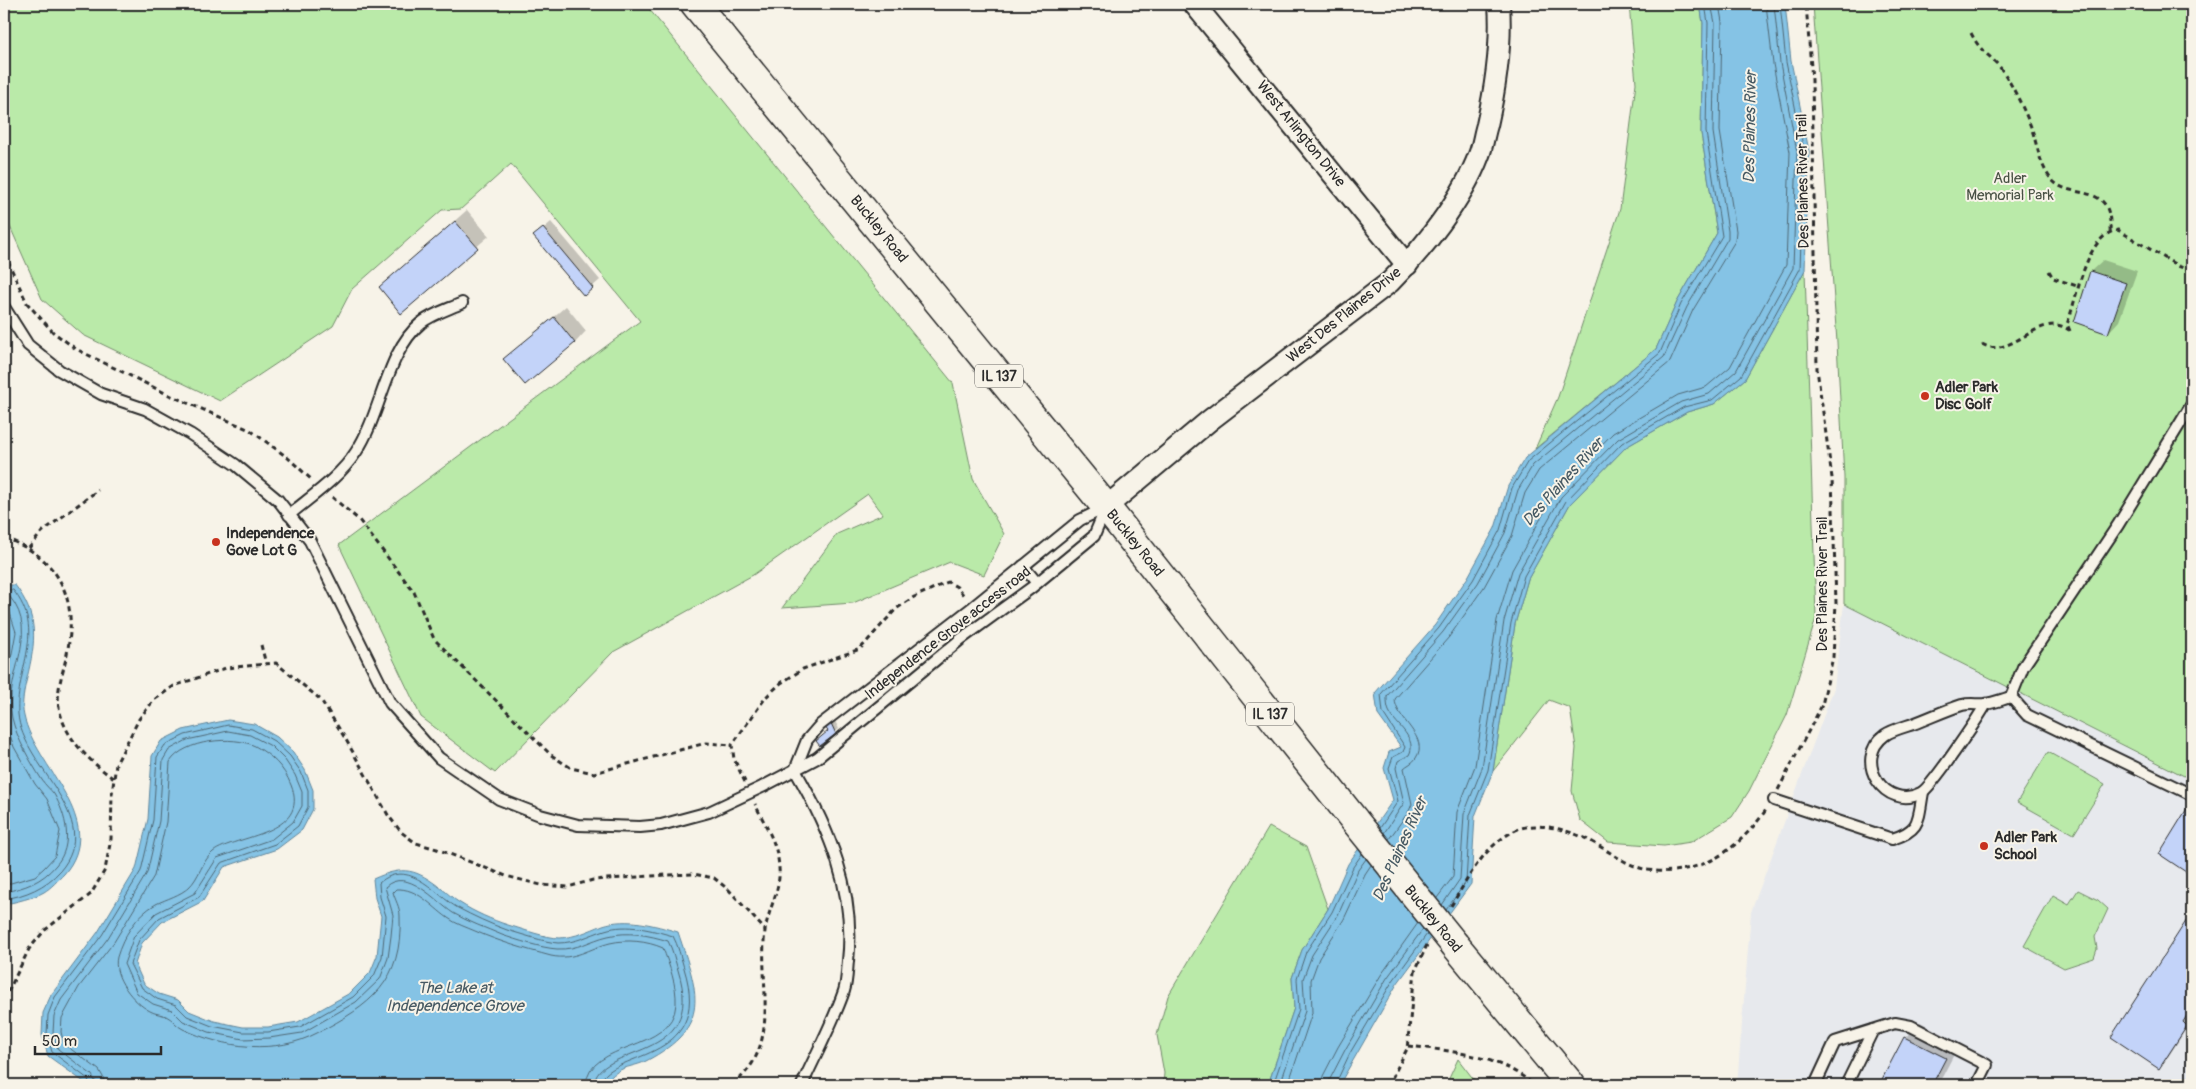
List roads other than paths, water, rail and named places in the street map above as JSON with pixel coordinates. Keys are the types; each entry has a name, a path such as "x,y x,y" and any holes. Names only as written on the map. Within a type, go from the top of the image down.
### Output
{"main road":[{"name":"Buckley Road","path":"695,4 1106,507 1455,946 1570,1085"}],"street":[{"name":"West Arlington Drive","path":"1194,4 1407,265"},
{"name":"West Des Plaines Drive","path":"1106,507 1210,420 1390,282 1407,265 1450,210 1479,154 1493,96 1497,68 1499,4"}],"lane":[{"path":"290,515 321,488 356,453 371,425 391,367 405,339 422,322 462,303"},
{"name":"Independence Grove access road","path":"4,307 28,345 58,370 101,394 145,409 190,434 236,466 278,500 310,541 390,703 439,758 499,799 540,815 578,825 640,827 710,812 751,793 817,758 961,639 1037,583 1094,536 1106,507"},
{"path":"2011,697 2023,667 2118,525 2192,404"},
{"name":"Independence Grove access road","path":"795,770 807,740 820,725 973,608 1080,520 1106,507"},
{"path":"1024,566 1037,583"},
{"path":"1923,792 1909,798 1895,796 1885,790 1876,780 1870,768 1875,744 1886,734 1964,704 1986,704 2011,697"},
{"path":"2011,697 2027,716 2192,795"},
{"path":"1774,800 1892,839 1907,834 1918,821 1923,792 1976,722 1986,704"},
{"path":"795,770 813,802 838,858 847,892 850,938 844,990 802,1085"},
{"path":"1815,1085 1835,1042 1895,1023 1911,1026 1987,1065 1976,1085"},
{"path":"1846,1085 1873,1030"}],"water":[{"name":"Des Plaines River","path":"1700,4 1785,4 1791,61 1809,151 1805,270 1745,379 1714,404 1687,412 1626,447 1570,504 1528,579 1515,624 1493,771 1475,816 1471,884 1397,984 1339,1085 1268,1085 1294,1008 1292,978 1302,950 1328,909 1348,864 1393,800 1384,768 1389,752 1401,747 1378,715 1375,693 1435,625 1468,577 1495,528 1508,486 1525,458 1656,349 1677,302 1717,233 1701,133 1703,23"},
{"path":"4,585 15,585 23,597 32,619 33,641 23,697 24,716 41,755 65,794 74,814 79,834 76,854 64,874 54,884 36,896 4,904"},
{"name":"The Lake at Independence Grove","path":"228,720 254,724 277,737 293,752 305,770 313,790 313,809 302,830 277,849 224,867 203,901 162,922 142,943 135,964 144,984 159,994 178,1000 189,1011 214,1021 243,1027 268,1027 298,1022 350,993 370,973 377,956 381,916 375,898 373,879 393,872 409,871 425,877 457,901 483,916 548,937 560,938 571,936 603,925 621,922 650,925 678,932 691,973 695,1006 691,1021 682,1035 667,1048 646,1061 617,1072 603,1085 88,1085 48,1056 42,1035 43,1013 51,995 98,932 136,869 148,819 152,756 161,741 183,730"}],"place":[{"name":"Adler Park Disc Golf","path":"1925,396"},
{"name":"Independence Gove Lot G","path":"216,542"},
{"name":"Adler Park School","path":"1984,846"}],"park label":[{"name":"Adler Memorial Park","path":"2010,186"}]}
